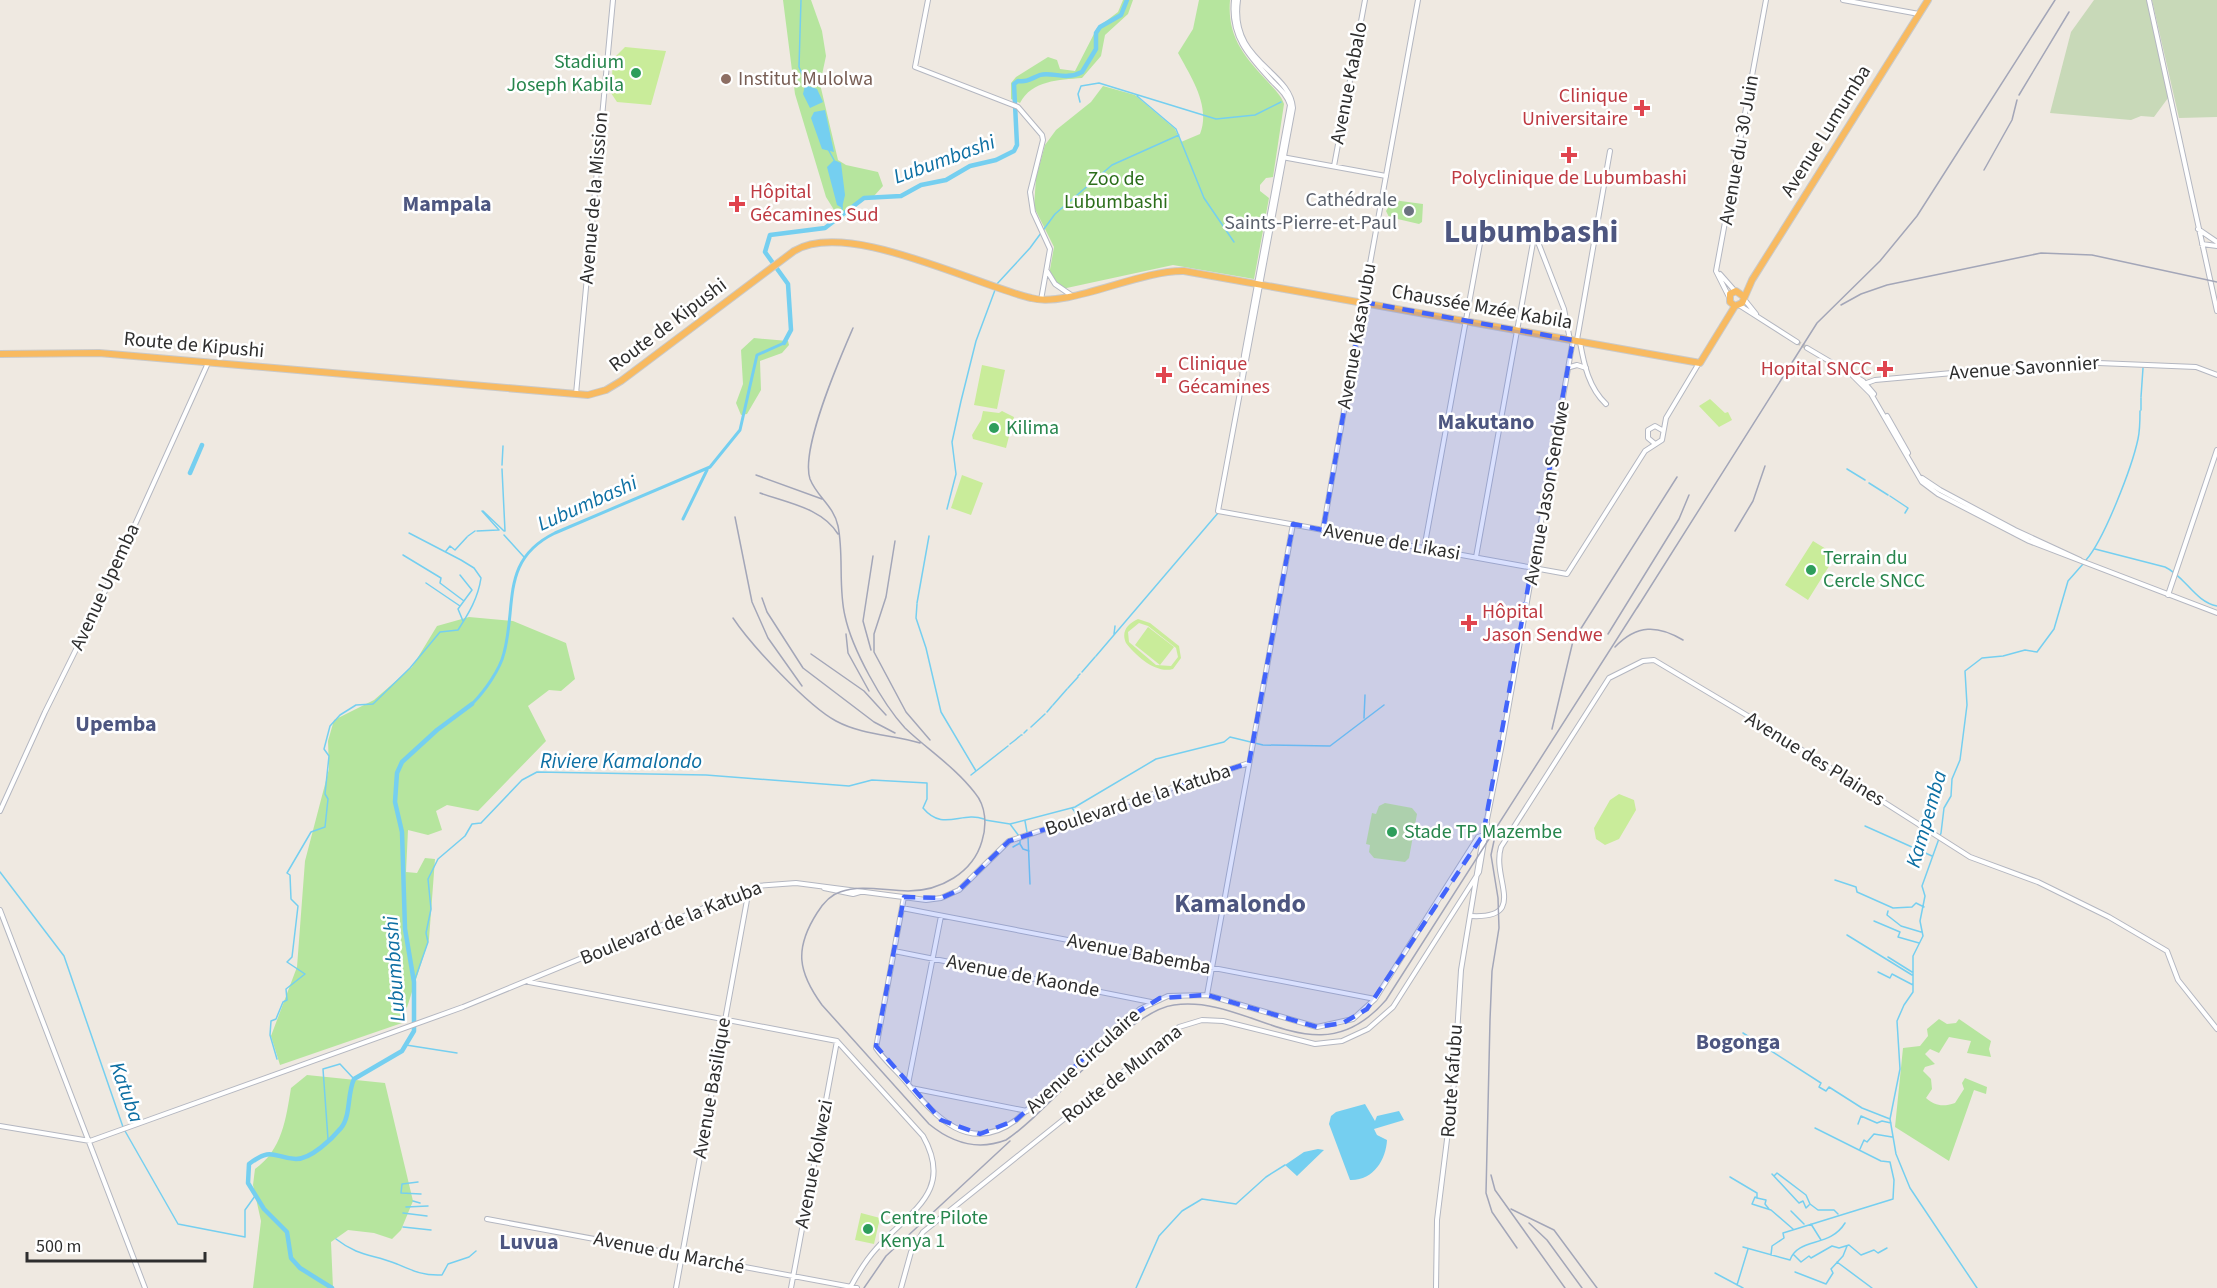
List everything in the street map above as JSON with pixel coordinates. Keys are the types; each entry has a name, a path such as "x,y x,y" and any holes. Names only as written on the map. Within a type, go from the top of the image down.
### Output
{"highway":[{"name":"Avenue Lumumba","path":"1700,363 1928,0"},
{"name":"Route de Kipushi","path":"0,354 99,352 576,395 594,394 612,387 777,263 807,244 822,240 840,241 937,266 1040,300 1071,295 1171,271 1260,284"},
{"name":"Avenue Lumumba","path":"1727,319 1729,298 1752,280"},
{"name":"Chaussée Mzée Kabila","path":"1260,284 1700,363"},
{"path":"1736,291 1743,297"},
{"path":"1729,298 1737,306"}],"street":[{"name":"Avenue de la Mission","path":"576,395 613,0"},
{"path":"928,0 915,67 1018,107 1036,127 1043,140 1030,192 1033,212 1050,249 1040,300"},
{"path":"1236,0 1234,23 1241,43 1289,102 1283,157 1260,284"},
{"name":"Avenue Kabalo","path":"1334,166 1365,0"},
{"name":"Avenue Kasavubu","path":"1323,530 1418,0"},
{"name":"Avenue du 30 Juin","path":"1716,271 1766,0"},
{"path":"1843,0 1919,14"},
{"path":"2149,0 2217,311"},
{"name":"Avenue Jason Sendwe","path":"1477,875 1610,151"},
{"path":"1283,157 1386,176"},
{"path":"1424,549 1483,226"},
{"path":"2198,229 2217,244"},
{"path":"1476,557 1535,237 1595,392 1606,404"},
{"path":"2202,244 2217,244"},
{"path":"1047,270 1055,284 1071,295"},
{"path":"1716,271 1736,291"},
{"path":"1716,271 1729,298"},
{"name":"Avenue de Likasi","path":"1260,284 1218,511 1567,574 1645,451"},
{"path":"1743,297 1759,316"},
{"path":"1737,306 1759,316 1797,342"},
{"path":"1807,348 1864,384 1925,486 2014,532 2217,613"},
{"name":"Avenue Upemba","path":"0,811 45,712 105,591 208,362"},
{"name":"Avenue Savonnier","path":"1864,384 1923,375 2074,362 2196,367 2217,375"},
{"name":"Avenue Lumumba","path":"1662,430 1666,418 1700,363"},
{"path":"1570,367 1577,365 1586,368"},
{"path":"1645,451 1648,430 1666,418"},
{"path":"1645,451 1654,443 1662,440 1662,430 1656,426"},
{"path":"1648,438 1654,443"},
{"path":"2168,595 2217,450"},
{"path":"1207,996 1293,525"},
{"name":"Avenue des Plaines","path":"1471,916 1492,915 1502,909 1506,902 1499,858 1501,847 1609,678 1647,660 1660,662 1973,859 2013,871 2109,917 2168,952 2178,980 2217,1029"},
{"name":"Boulevard de la Katuba","path":"90,1141 283,1073 354,1044 419,1023 749,889 777,883 821,886 836,892 853,894 861,891 926,900 941,898 960,890 1009,842 1250,763"},
{"name":"Avenue Jason Sendwe","path":"1477,875 1485,835"},
{"name":"Avenue Circulaire","path":"894,951 876,1040 878,1051 941,1120 968,1133 1000,1130 1027,1111 1127,1019 1152,1002 1168,996 1207,996 1317,1027 1353,1019 1375,999 1476,840 1485,835"},
{"path":"1476,840 1480,839 1482,842"},
{"name":"Route Kafubu","path":"1436,1288 1437,1220 1454,1083 1458,997 1477,875"},
{"name":"Route de Munana","path":"902,1288 911,1252 924,1232 1179,1027 1202,1020 1223,1021 1315,1044 1346,1040 1376,1024 1402,994 1477,875"},
{"name":"Avenue Basilique","path":"676,1288 749,889"},
{"path":"894,951 904,897"},
{"name":"Avenue Babemba","path":"902,908 1375,999"},
{"path":"0,910 145,1288"},
{"path":"941,916 909,1086 1027,1111"},
{"name":"Avenue de Kaonde","path":"894,951 1152,1002"},
{"path":"527,981 837,1041 923,1136 931,1151 934,1168 924,1202 876,1249 850,1287"},
{"name":"Avenue Kolwezi","path":"791,1288 837,1041"},
{"path":"0,1126 90,1141"},
{"name":"Avenue du Marché","path":"487,1219 857,1288"}],"highlighted area":[{"path":"1363,302 1573,340 1483,835 1367,1009 1343,1023 1317,1027 1207,995 1160,998 1127,1019 1016,1120 980,1134 941,1120 876,1046 904,897 941,898 959,890 1009,841 1249,763 1293,524 1323,530"}],"green space":[{"path":"783,0 811,0 822,31 826,56 820,84 838,160 846,165 878,172 883,186 874,196 864,197 839,218 826,197 795,94"},
{"path":"1123,0 1133,0 1128,14 1105,35 1101,56 1082,78 1055,81 1039,86 1025,95 1020,103 1011,99 1011,83 1016,77 1048,57 1057,60 1060,69 1075,71 1097,28 1118,12"},
{"name":"Zoo de Lubumbashi","path":"1199,0 1230,0 1231,25 1239,45 1284,104 1273,177 1266,178 1260,185 1260,191 1269,198 1254,279 1173,265 1062,289 1049,275 1054,247 1034,207 1036,178 1045,145 1056,130 1091,102 1103,86 1135,95 1175,129 1181,142 1200,134 1203,123 1201,102 1194,82 1178,53 1193,29"},
{"path":"2094,0 2147,0 2168,98 2154,117 2141,116 2131,120 2050,113 2071,32"},
{"path":"2152,0 2217,0 2217,117 2179,118"},
{"name":"Stadium Joseph Kabila","path":"625,47 666,51 651,105 617,102 611,93 613,59"},
{"path":"1393,200 1423,204 1422,222 1419,224 1389,217 1386,211"},
{"path":"754,338 788,341 789,345 782,353 760,361 761,390 747,414 741,415 736,403 743,384 741,350"},
{"path":"982,365 1005,370 997,409 974,405"},
{"path":"1710,399 1725,413 1728,412 1732,420 1719,427 1699,406"},
{"name":"Kilima","path":"983,411 999,413 1002,411 1014,417 1006,448 973,439 972,435 981,420"},
{"path":"962,475 983,483 971,515 951,508"},
{"name":"Terrain du Cercle SNCC","path":"1813,541 1836,555 1808,600 1785,585"},
{"path":"469,617 513,621 566,643 575,679 561,691 549,690 528,706 546,741 478,811 447,805 436,811 442,830 428,835 408,830 406,872 417,873 425,858 435,859 429,939 402,1023 280,1065 271,1036 297,967 305,861 329,769 328,741 334,720 374,700 412,667 437,626"},
{"path":"1138,619 1150,623 1179,646 1181,658 1173,669 1160,669 1153,666 1126,643 1125,632","holes":["1139,623 1148,626 1176,648 1178,657 1171,666 1156,665 1129,642 1128,632"]},
{"path":"1148,627 1174,647 1160,665 1135,645"},
{"path":"1619,794 1634,800 1636,810 1619,839 1605,845 1596,839 1594,828 1610,800"},
{"name":"Stade TP Mazembe","path":"1385,803 1412,808 1417,814 1409,858 1405,862 1374,858 1369,852 1370,845 1366,844 1372,813 1376,814 1379,806"},
{"path":"1939,1019 1947,1024 1956,1023 1959,1019 1991,1041 1989,1049 1991,1057 1967,1053 1971,1041 1949,1037 1939,1053 1930,1049 1925,1054 1935,1064 1925,1067 1923,1071 1931,1079 1932,1089 1926,1098 1933,1103 1943,1105 1955,1103 1964,1089 1962,1083 1965,1078 1987,1087 1986,1094 1974,1090 1949,1161 1895,1127 1903,1048 1920,1046 1928,1036 1927,1029"},
{"path":"307,1075 385,1083 413,1201 401,1230 392,1239 374,1233 348,1230 331,1242 333,1288 253,1288 261,1221 253,1185 255,1169 271,1153 277,1143 285,1122 291,1088"},
{"name":"Centre Pilote Kenya 1","path":"861,1213 880,1218 874,1244 855,1240"}],"water":[{"path":"805,85 817,89 823,102 810,108 803,94"},
{"path":"825,110 834,152 822,149 811,118 814,112"},
{"path":"834,160 841,163 845,195 842,208 837,205 827,167"},
{"path":"1365,1104 1375,1121 1377,1116 1399,1111 1404,1120 1374,1129 1377,1135 1387,1140 1381,1162 1372,1173 1350,1180 1329,1124 1331,1116 1336,1112"},
{"path":"1324,1150 1297,1176 1285,1165 1304,1152"}],"waterway":[{"path":"801,0 799,67 808,87"},
{"name":"Lubumbashi","path":"784,343 791,330 788,284 765,252 770,235 825,228 864,198 901,196 921,185 946,180 970,166 996,160 1014,151 1017,145 1014,84 1044,74 1070,76 1082,72 1096,49 1096,33 1100,27 1121,15 1127,0"},
{"path":"1080,102 1078,94 1081,86 1099,83 1216,119 1255,115 1281,102"},
{"path":"1137,96 1176,129 1204,198 1234,242"},
{"path":"996,285 1030,248 1055,214 1112,165 1179,135"},
{"path":"828,149 834,160"},
{"name":"Lubumbashi","path":"842,206 842,217"},
{"path":"947,509 956,474 952,442 976,341 995,290"},
{"name":"Lubumbashi","path":"472,704 491,680 502,660 508,635 514,585 518,570 526,556 538,544 555,533 710,467 740,430 757,355 784,343"},
{"name":"Kampemba","path":"2141,397 2143,368"},
{"name":"Kampemba","path":"2141,398 2141,410"},
{"name":"Kampemba","path":"2086,560 2101,537 2124,484 2138,439 2140,411"},
{"path":"190,473 202,445"},
{"path":"502,465 503,446"},
{"path":"502,469 505,531"},
{"path":"1847,469 1865,480"},
{"path":"683,519 707,470"},
{"path":"1869,483 1888,495"},
{"path":"1890,496 1908,508 1905,513"},
{"path":"482,511 499,530"},
{"path":"483,511 504,531"},
{"path":"1096,656 1218,513"},
{"path":"477,531 498,530"},
{"path":"468,536 475,531"},
{"path":"277,1059 270,1035 271,1021 276,1019 283,1002 287,1000 286,989 305,974 287,962 292,957 298,906 291,899 290,875 287,873 311,832 325,827 328,799 325,794 329,756 324,749 330,726 340,715 356,705 373,704 410,668 440,632 458,630 466,618 480,585 481,578 474,568 409,533"},
{"path":"504,535 524,557"},
{"path":"917,603 929,536"},
{"path":"446,551 450,546 455,550 467,537"},
{"path":"2095,549 2165,567 2202,599 2217,606"},
{"path":"403,555 441,578 440,583 464,601"},
{"name":"Kampemba","path":"1977,1288 1910,1188 1896,1154 1890,1119 1900,1069 1897,1021 1913,992 1913,956 1923,936 1920,921 1925,896 1922,886 1941,833 1944,808 1951,796 1952,779 1960,760 1967,705 1965,671 1982,658 2003,656 2025,650 2037,652 2054,629 2068,581 2083,564"},
{"path":"460,575 472,590 458,609 463,621"},
{"path":"426,583 460,606"},
{"path":"917,604 916,618 926,648 941,712 976,771"},
{"path":"1114,634 1115,626"},
{"path":"1082,672 1095,657"},
{"path":"1068,688 1078,677"},
{"path":"1053,705 1067,689"},
{"path":"1364,718 1365,695"},
{"name":"Lubumbashi","path":"332,1288 300,1268 291,1258 287,1232 264,1209 248,1183 249,1164 263,1155 273,1154 296,1159 308,1156 321,1148 344,1123 354,1079 402,1051 414,1031 414,982 405,929 402,832 395,802 397,773 402,762 437,730 472,704"},
{"path":"1010,824 1075,807 1156,759 1224,742 1230,737 1263,745 1330,746 1384,705"},
{"path":"1047,712 1052,706"},
{"path":"1031,727 1045,714"},
{"path":"1024,733 1027,730"},
{"path":"1014,741 1020,736"},
{"path":"1010,744 1014,741"},
{"path":"971,775 1008,746"},
{"name":"Riviere Kamalondo","path":"414,982 428,942 426,933 431,909 428,879 438,859 465,836 472,824 481,823 522,780 537,772 706,775 849,786 872,780 927,783 927,799 923,808 930,815 945,820 968,817 984,819"},
{"path":"1072,808 1078,816"},
{"name":"Kamalondo","path":"985,820 1010,824 1019,836"},
{"path":"1025,821 1027,832"},
{"path":"1865,826 1932,856"},
{"path":"1028,837 1030,884"},
{"path":"1013,847 1020,843 1020,840"},
{"path":"1020,844 1023,849 1029,851"},
{"name":"Katuba","path":"0,872 64,956 123,1127"},
{"path":"1835,880 1856,887 1857,892 1893,908 1912,907 1916,903 1924,907"},
{"path":"1888,911 1887,915 1901,926 1921,932"},
{"path":"1874,921 1900,932 1898,937 1919,943"},
{"path":"1847,935 1912,975"},
{"path":"1888,957 1912,972"},
{"path":"1878,972 1890,978 1892,974 1913,985"},
{"path":"1743,1033 1821,1083 1819,1087 1826,1091 1829,1087 1862,1108 1890,1119"},
{"path":"406,1045 457,1053"},
{"path":"328,1139 323,1069 340,1064 354,1079"},
{"path":"1858,1124 1861,1116 1877,1123 1882,1121 1891,1123"},
{"path":"1771,1255 1772,1246 1784,1238 1783,1233 1893,1199 1894,1180 1890,1162 1881,1161 1815,1128"},
{"name":"Katuba","path":"125,1131 178,1224 245,1237 245,1210 255,1196"},
{"path":"1860,1149 1864,1140 1867,1142 1874,1134 1892,1137"},
{"path":"1136,1288 1159,1236 1182,1211 1202,1199 1236,1204 1266,1177 1285,1165"},
{"path":"1774,1176 1777,1173 1806,1195 1810,1204 1818,1210 1834,1210 1838,1214"},
{"path":"1772,1174 1799,1203 1803,1201 1806,1208 1809,1205"},
{"path":"1730,1177 1757,1193 1757,1198 1766,1200 1765,1204 1769,1209"},
{"path":"418,1182 402,1184 401,1193 421,1194"},
{"path":"1757,1198 1755,1197 1752,1204 1771,1210 1793,1229"},
{"path":"413,1201 420,1203"},
{"path":"406,1207 428,1206"},
{"path":"1791,1211 1804,1224"},
{"path":"403,1213 427,1216"},
{"path":"1743,1247 1790,1260 1800,1248 1831,1236 1845,1223"},
{"path":"1811,1224 1821,1240"},
{"path":"403,1227 431,1230"},
{"path":"336,1239 359,1252 430,1275 442,1275 448,1264 469,1257 476,1251"},
{"path":"1794,1255 1801,1262 1832,1246 1839,1248 1849,1245 1861,1255 1874,1250 1878,1253 1887,1248"},
{"path":"1795,1272 1826,1284 1833,1273 1831,1269 1843,1256 1847,1246"},
{"path":"1737,1285 1748,1249"},
{"path":"1837,1262 1872,1288"},
{"path":"1715,1273 1743,1288"}],"tunnel":[{"path":"1797,342 1807,348"}],"railway":[{"path":"1637,608 1817,323 1880,261 1917,216 2055,0"},
{"path":"2019,95 2069,12"},
{"path":"1984,170 2012,120 2017,100"},
{"path":"1841,305 1861,294 1887,285 2041,253 2092,255 2217,282"},
{"path":"853,328 823,404 808,465 810,479 833,513 838,526 845,616 861,659 887,705 905,728 950,767 979,798 985,829 978,852 971,862 963,871 943,884 908,891 856,888 833,895 821,907 810,926 802,949 802,960 808,982 822,1005 929,1124 956,1140 975,1145 1006,1140 1134,1025 1155,1011 1174,1005 1202,1005 1230,1011 1283,1029 1308,1034 1334,1033 1360,1023 1386,1000 1640,603"},
{"path":"1735,531 1753,501 1765,466"},
{"path":"756,475 822,499"},
{"path":"1552,729 1573,641 1677,477"},
{"path":"760,493 814,512 831,525 838,534"},
{"path":"1608,634 1679,519 1689,495"},
{"path":"735,517 752,602 768,638 802,686"},
{"path":"895,541 886,597 874,634 874,652 906,712 930,740"},
{"path":"871,650 863,621 873,556"},
{"path":"762,598 767,612 803,668 874,722 895,733"},
{"path":"733,618 781,674 824,713 846,726 920,743"},
{"path":"1615,647 1631,634 1648,629 1665,632 1683,640"},
{"path":"846,634 848,653 869,691"},
{"path":"811,654 864,691 886,715"},
{"path":"1495,836 1491,855 1498,898 1499,928 1492,971 1486,1193 1492,1212 1517,1248"},
{"path":"864,1288 886,1256 1010,1141"},
{"path":"1491,1175 1495,1190 1565,1288"},
{"path":"1511,1209 1554,1230 1597,1288"},
{"path":"1529,1223 1547,1240 1582,1288"}],"place":[{"name":"Stadium Joseph Kabila","path":"636,73"},
{"name":"Institut Mulolwa","path":"726,79"},
{"name":"Clinique Universitaire","path":"1642,108"},
{"name":"Polyclinique de Lubumbashi","path":"1569,155"},
{"name":"Hôpital Gécamines Sud","path":"737,204"},
{"name":"Cathédrale Saints-Pierre-et-Paul","path":"1409,211"},
{"name":"Hopital SNCC","path":"1885,369"},
{"name":"Clinique Gécamines","path":"1164,375"},
{"name":"Kilima","path":"994,428"},
{"name":"Terrain du Cercle SNCC","path":"1811,570"},
{"name":"Hôpital Jason Sendwe","path":"1469,623"},
{"name":"Stade TP Mazembe","path":"1392,832"},
{"name":"Centre Pilote Kenya 1","path":"868,1229"}],"district":[{"name":"Mampala","path":"447,204"},
{"name":"Lubumbashi","path":"1531,232"},
{"name":"Makutano","path":"1486,422"},
{"name":"Upemba","path":"116,724"},
{"name":"Kamalondo","path":"1240,903"},
{"name":"Bogonga","path":"1738,1042"},
{"name":"Luvua","path":"529,1242"}]}
